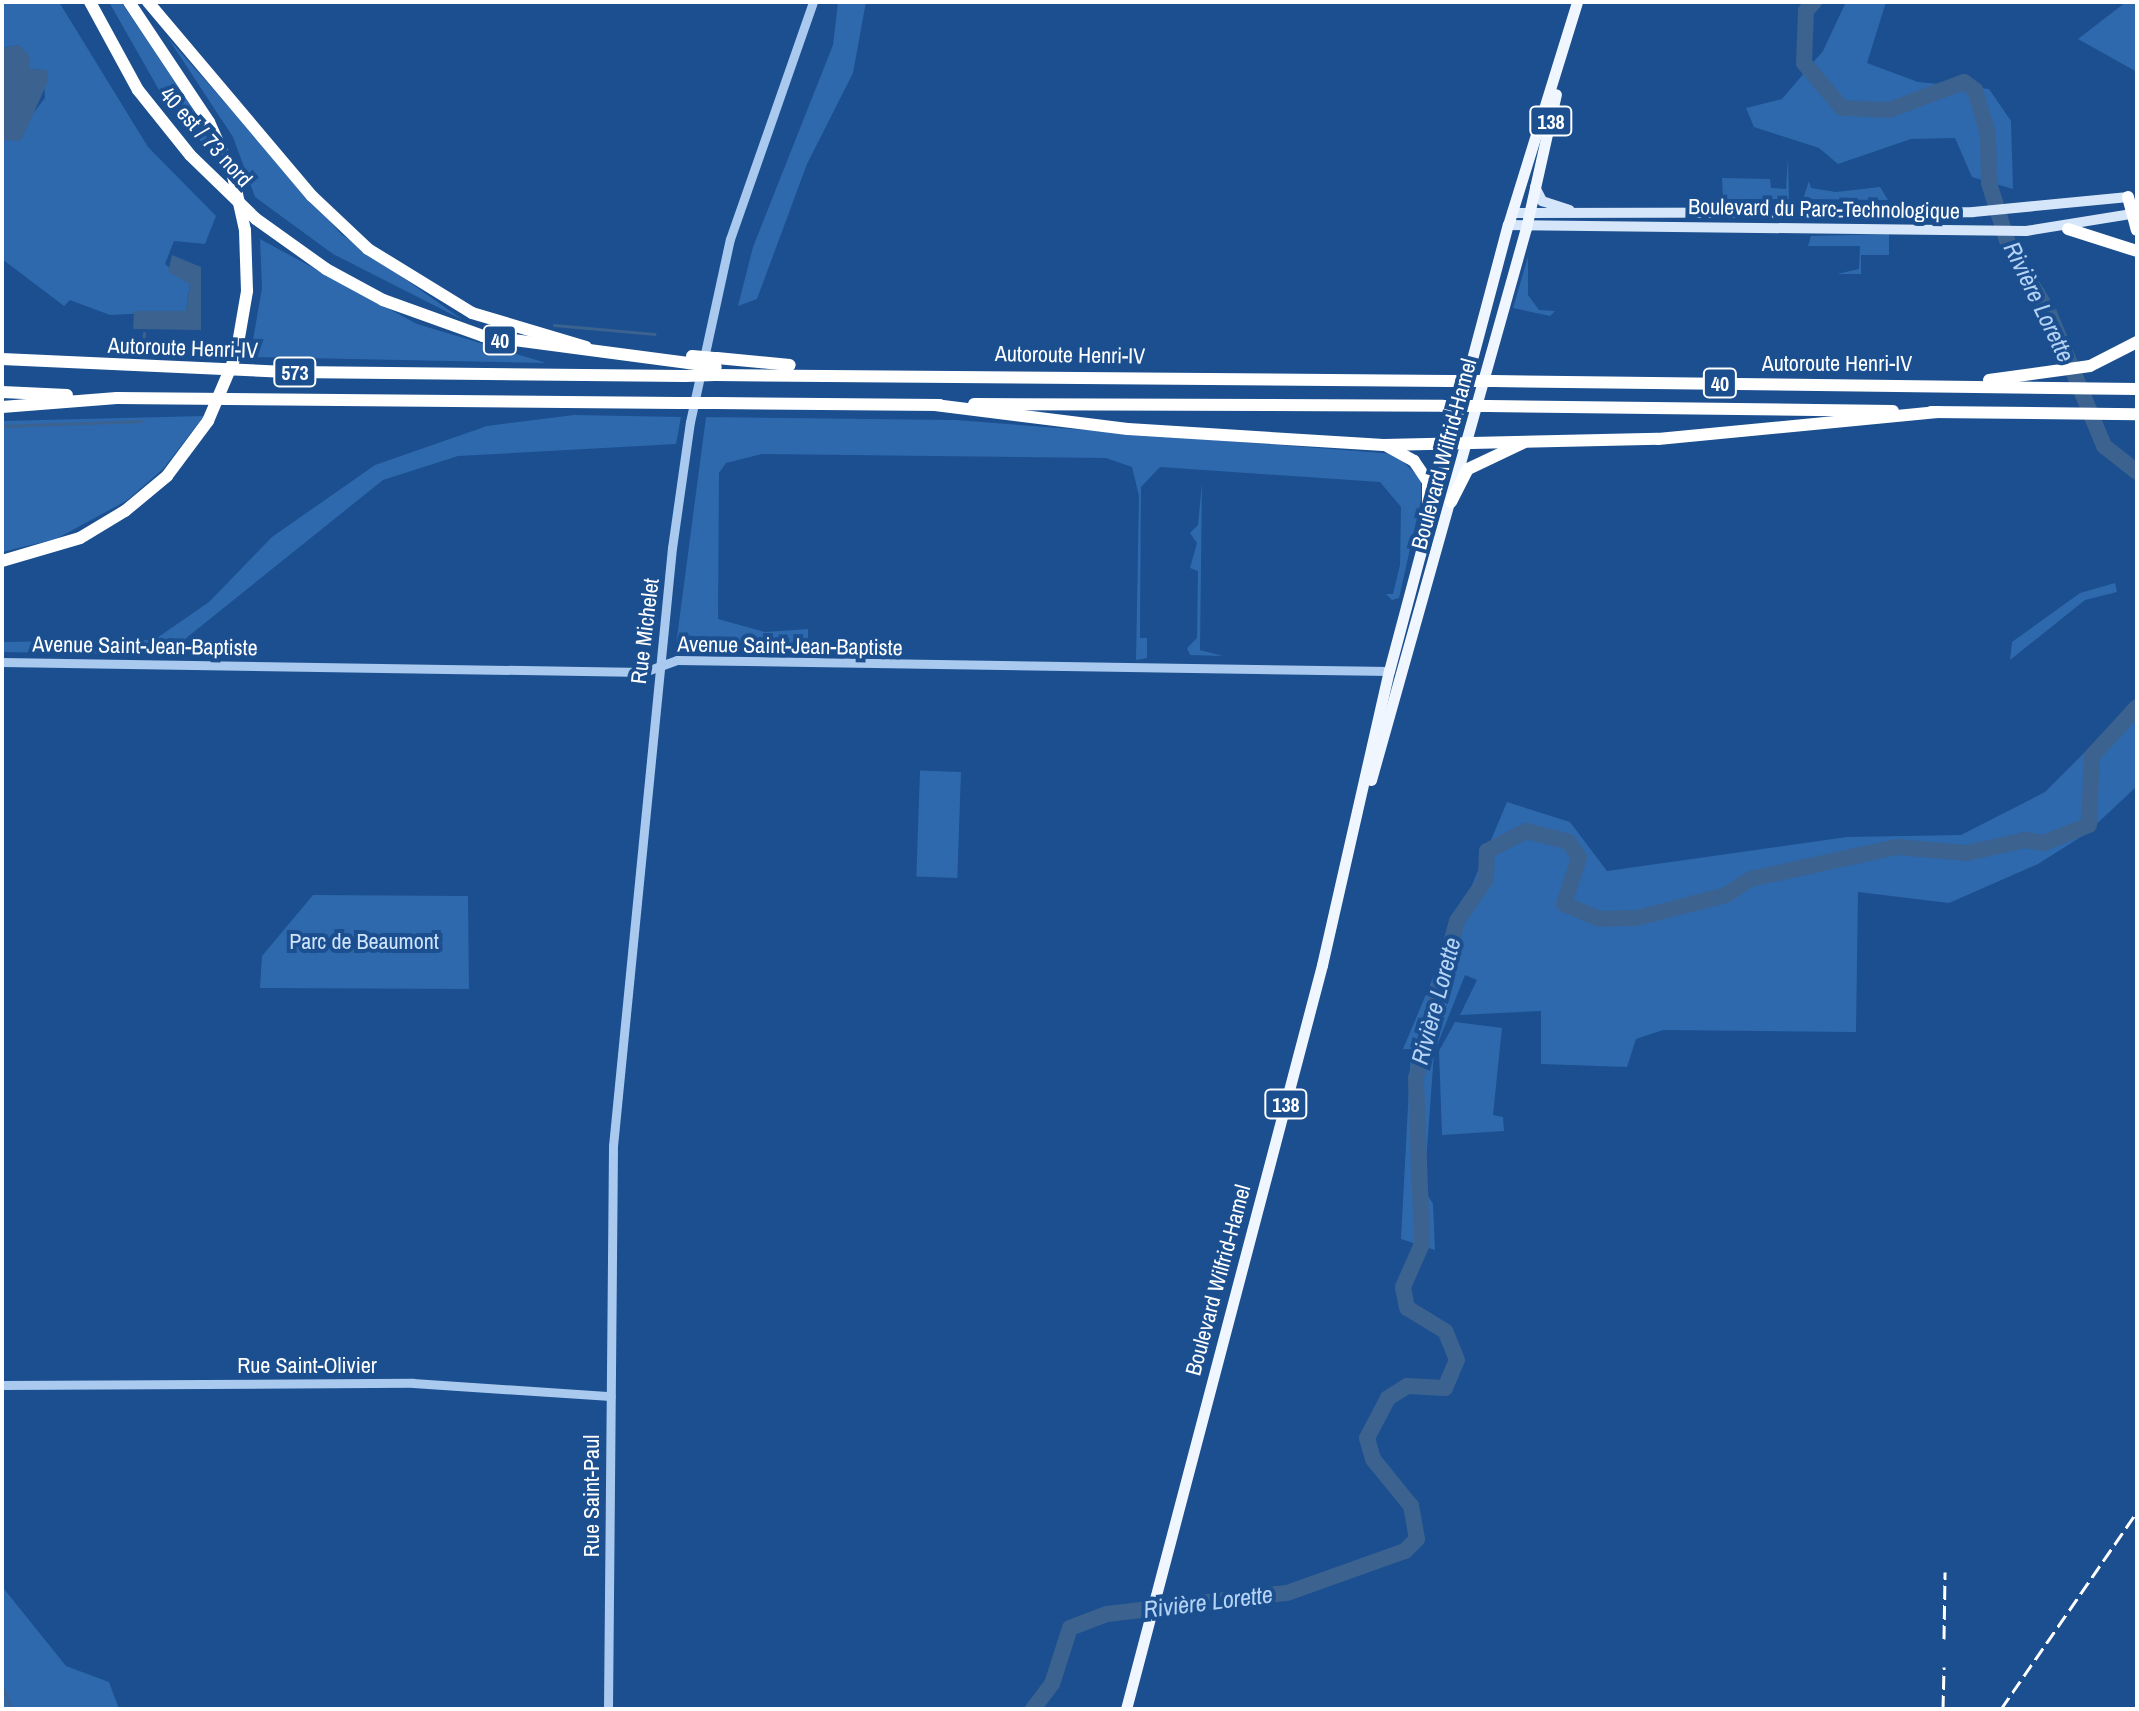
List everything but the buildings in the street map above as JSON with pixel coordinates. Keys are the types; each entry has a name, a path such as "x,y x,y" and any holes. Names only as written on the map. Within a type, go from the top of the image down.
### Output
{"highway":[{"name":"40 est / 73 nord","path":"90,2 138,90 190,155 256,219 326,269 394,305 483,336 687,365"},
{"path":"2,561 66,544 125,511 167,476 208,421 236,355 247,291 245,230 233,176 209,122 129,2"},
{"path":"148,2 312,196 394,270 519,331 592,348 687,365 869,372"},
{"path":"2134,205 2137,230"},
{"path":"2068,229 2137,251"},
{"path":"1947,385 2090,366 2137,342"},
{"name":"Autoroute Henri-IV","path":"2,359 280,372 687,365 737,371 2137,389"},
{"name":"40","path":"2,392 117,398"},
{"name":"Autoroute Henri-IV","path":"2,407 117,398 1488,406 2137,414"},
{"path":"935,405 1143,430 1384,445 1468,439 1658,439 1938,412"},
{"path":"1451,502 1470,467 1530,441"},
{"path":"1384,445 1414,461 1428,482 1428,534"}],"main road":[{"name":"Boulevard Wilfrid-Hamel","path":"1346,861 1389,671 1428,534 1450,441 1510,219 1577,2"},
{"name":"Boulevard Wilfrid-Hamel","path":"1126,1709 1346,861 1451,502 1527,222 1562,53"},
{"name":"Boulevard du Parc-Technologique","path":"1535,187 1542,201 1580,213"},
{"name":"Boulevard du Parc-Technologique","path":"1527,222 1580,213 1973,212 2134,205"},
{"name":"Boulevard du Parc-Technologique","path":"1510,219 1527,222 2026,231 2068,229 2134,205"}],"street":[{"name":"Rue Michelet","path":"611,1283 613,1146 659,666 708,329 754,159 813,2"},
{"name":"Avenue Saint-Jean-Baptiste","path":"2,662 615,672 659,666 677,660 1389,671"},
{"name":"Rue Saint-Paul","path":"608,1709 611,1283"},
{"name":"Rue Saint-Olivier","path":"2,1385 413,1383 611,1396"}],"green space":[{"path":"2,2 59,2 148,147 216,216 205,244 174,241 165,264 190,284 186,311 110,315 70,300 64,306 2,259 2,140 14,138 45,98 43,70 30,69 19,45 2,48"},
{"path":"109,2 121,2 182,89 222,167 159,90"},
{"path":"838,2 866,2 853,73 807,164 757,299 738,306 753,247 833,45"},
{"path":"1846,2 1886,2 1867,63 1918,82 1989,89 2011,121 2013,189 1972,177 1955,138 1911,139 1838,164 1819,148 1754,127 1746,108 1782,99 1823,51"},
{"path":"2126,2 2137,2 2137,72 2078,39"},
{"path":"168,38 341,234 463,320 333,254 255,197 233,137"},
{"path":"1788,158 1789,199 1723,199 1722,178 1770,179 1771,188 1786,189"},
{"path":"1809,181 1811,188 1836,192 1880,187 1888,200 1803,199"},
{"path":"1889,234 1889,255 1861,255 1861,274 1837,274 1859,269 1860,246 1808,246 1811,236"},
{"path":"260,239 417,324 546,363 250,357 262,288"},
{"path":"1528,257 1528,295 1539,310 1555,311 1550,316 1513,308"},
{"path":"574,415 681,417 676,444 458,456 383,480 165,655 2,652 2,642 154,640 209,602 272,537 375,465 487,426"},
{"path":"204,416 163,469 126,501 56,539 2,552 2,421"},
{"path":"706,417 956,420 1395,454 1421,479 1421,500 1399,598 1392,600 1386,594 1393,594 1400,565 1401,507 1380,482 1160,467 1141,487 1140,638 1147,638 1147,658 1136,660 1139,496 1132,467 1106,458 762,454 726,463 719,473 718,619 765,632 808,629 808,648 695,646 696,638 686,637 676,645"},
{"path":"1202,483 1200,650 1223,656 1190,655 1187,648 1197,638 1198,571 1190,568 1197,543 1190,533 1198,525"},
{"path":"2115,583 2117,592 2085,600 2010,660 2012,642 2080,593"},
{"path":"2137,700 2137,786 2087,833 2038,864 1949,903 1858,892 1856,1032 1663,1030 1636,1039 1627,1067 1541,1064 1541,1011 1460,1015 1477,980 1465,975 1434,1053 1424,1189 1433,1204 1435,1250 1401,1239 1411,1049 1403,1049 1507,802 1570,822 1607,871 1847,837 1961,835 2045,792"},
{"path":"920,771 961,772 957,878 916,877"},
{"name":"Parc de Beaumont","path":"313,895 468,896 469,989 260,988 262,956"},
{"path":"1455,1022 1502,1028 1493,1115 1503,1117 1504,1131 1442,1135 1439,1051"},
{"path":"2,1571 4,1589 66,1666 109,1682 119,1709 2,1709"}],"shaded area":[{"path":"19,45 30,56 30,69 47,70 48,81 21,141 2,140 2,48"},
{"path":"172,255 201,267 201,330 133,329 134,311 186,311 190,284 168,272"}],"waterway":[{"name":"Rivière Lorette","path":"1814,2 1806,11 1804,63 1842,108 1889,110 1964,82 1975,90 1988,134 1989,183 2009,247 2049,313 2104,446 2137,472"},
{"path":"554,325 655,334"},
{"path":"143,344 144,333"},
{"path":"2,426 141,421"},
{"name":"Rivière Lorette","path":"1033,1709 1052,1684 1070,1628 1107,1614 1287,1593 1405,1551 1417,1539 1411,1506 1373,1459 1367,1438 1388,1398 1407,1386 1445,1388 1457,1360 1445,1331 1407,1308 1403,1287 1422,1244 1416,1078 1457,921 1486,879 1487,851 1526,831 1569,842 1579,858 1564,904 1599,919 1637,918 1726,895 1751,879 1897,847 1967,853 2025,840 2044,843 2089,825 2092,756 2137,707"},
{"path":"2,1686 11,1709"}],"railway":[{"path":"2001,1709 2137,1512"},
{"path":"1944,1639 1945,1572"},
{"path":"1943,1709 1944,1667"}]}
